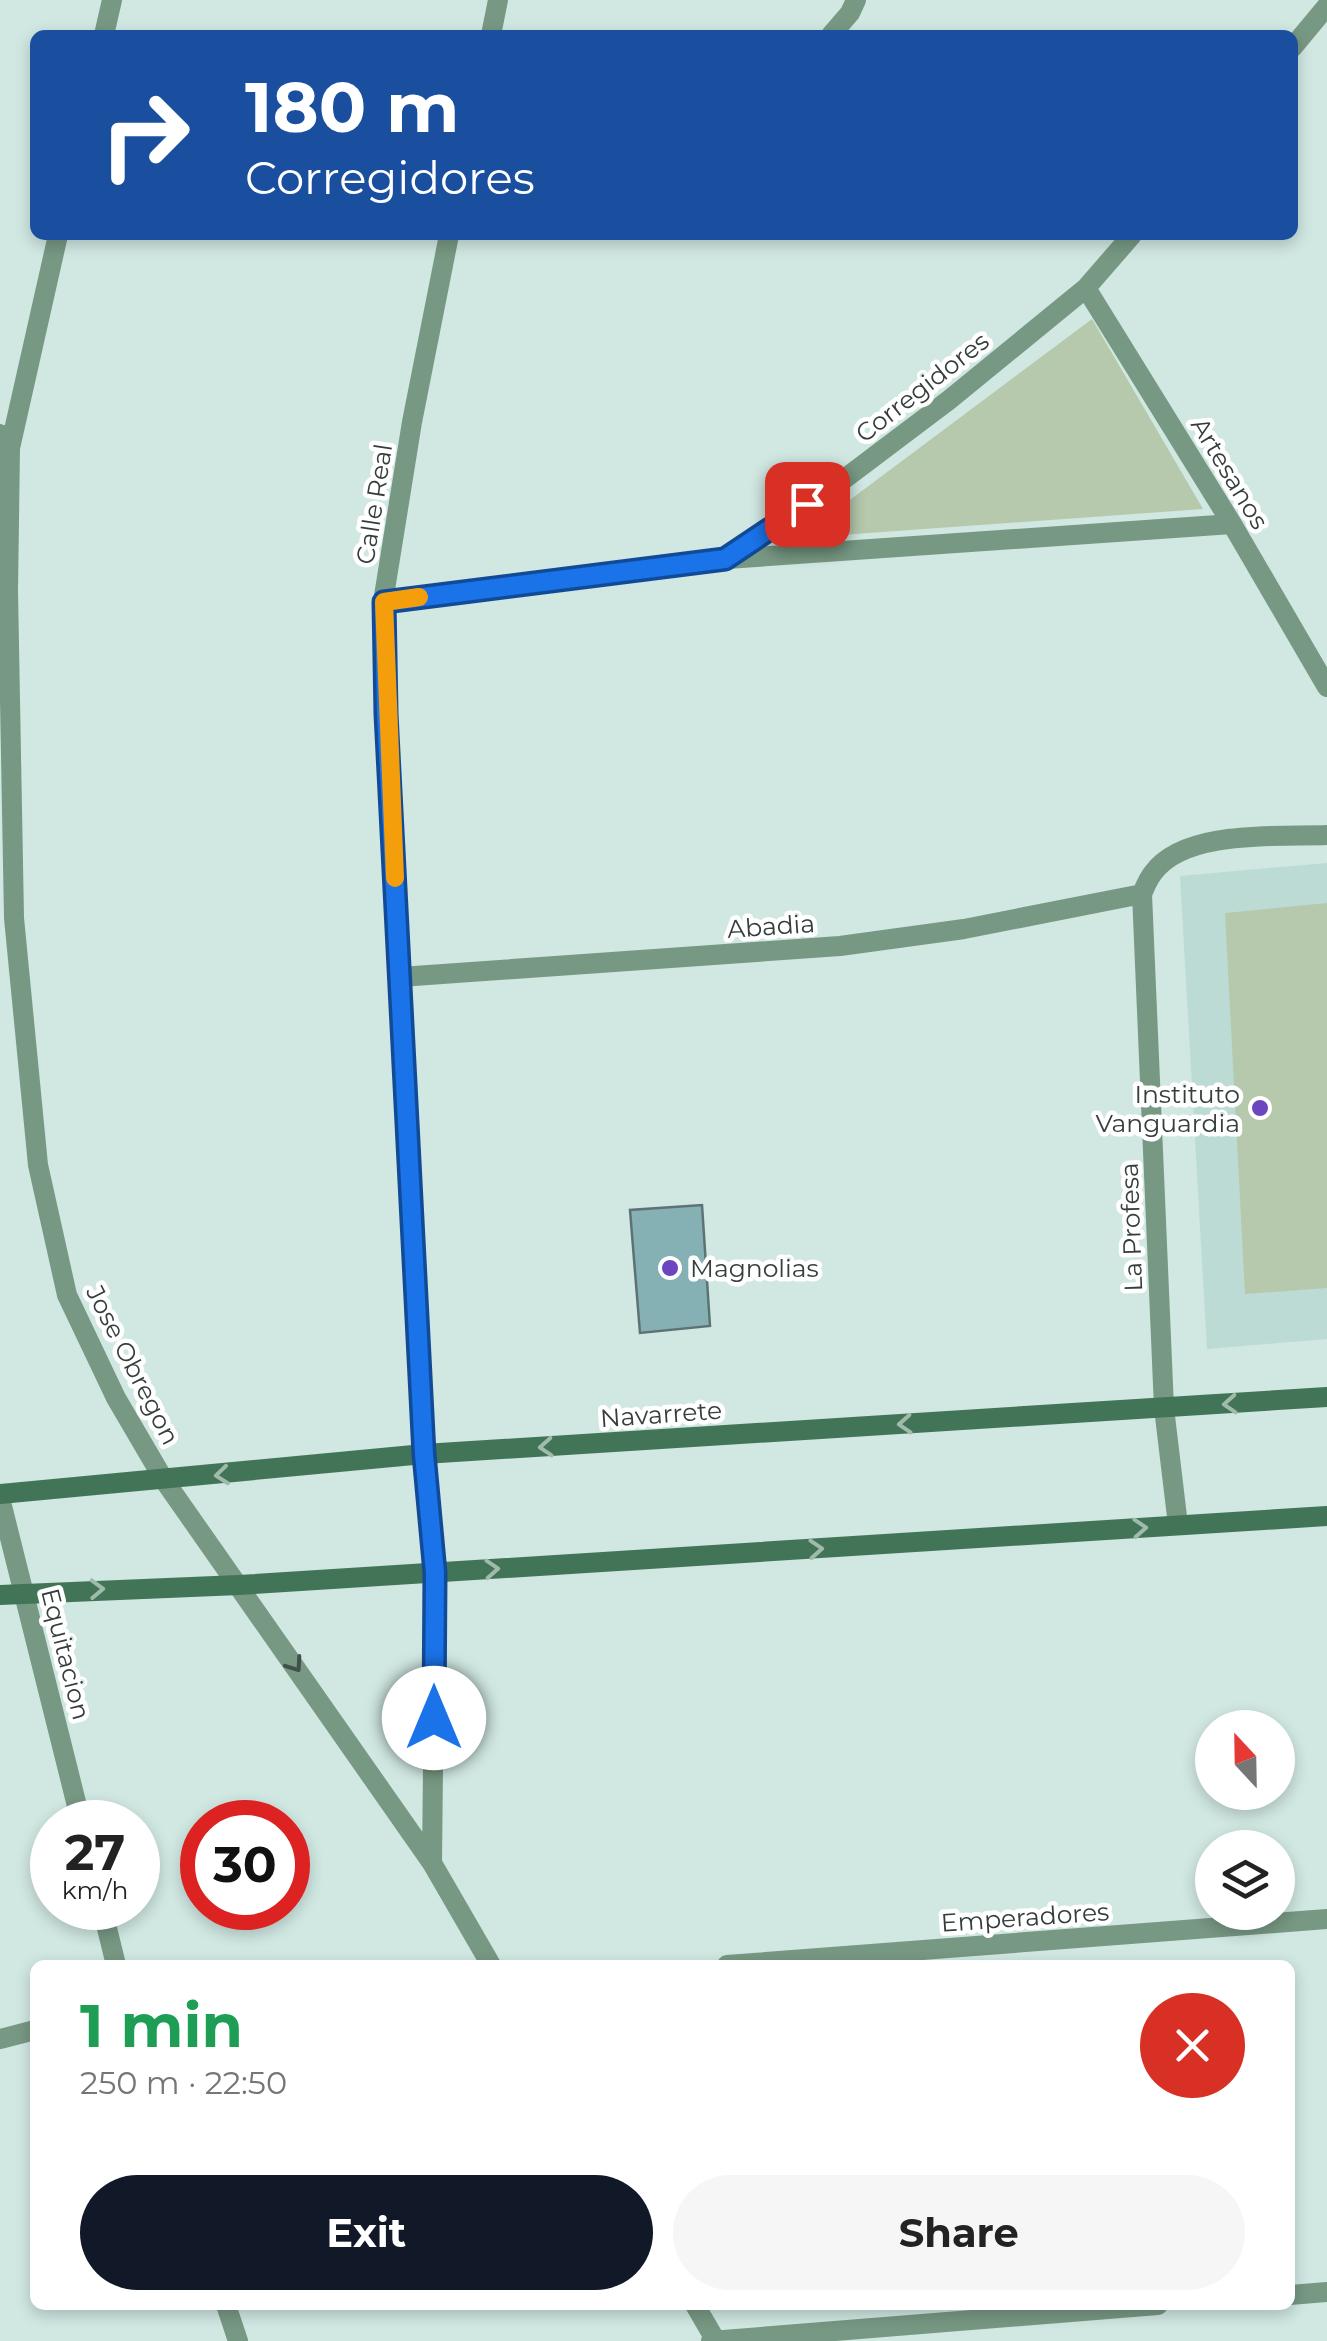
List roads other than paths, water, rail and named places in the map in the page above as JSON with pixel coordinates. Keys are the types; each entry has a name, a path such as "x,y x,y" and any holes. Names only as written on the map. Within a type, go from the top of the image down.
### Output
{"main road":[{"name":"Navarrete","path":"0,1496 424,1454 1327,1397"},
{"path":"0,1595 239,1585 1327,1516"}],"street":[{"path":"105,30 112,0"},
{"path":"491,30 498,0"},
{"path":"835,30 856,0"},
{"path":"1298,41 1327,6"},
{"name":"Jose Obregon","path":"57,240 5,442 7,918 38,1165 67,1295 116,1398 164,1480 432,1863 488,1960"},
{"name":"Calle Real","path":"432,1863 435,1573 424,1454 384,602 412,422 447,240"},
{"name":"Corregidores","path":"725,559 834,486 935,411 1086,288 1128,240"},
{"name":"Artesanos","path":"1086,288 1327,686"},
{"name":"Corregidores","path":"384,602 725,559 1232,524"},
{"path":"1142,894 1154,870 1180,850 1226,839 1327,835"},
{"name":"Abadia","path":"400,977 840,946 964,929 1142,894"},
{"name":"La Profesa","path":"1142,894 1164,1408 1178,1526"},
{"name":"Equitacion","path":"0,1496 76,1800"},
{"name":"Emperadores","path":"794,1960 1327,1920"},
{"path":"107,1930 115,1960"},
{"path":"0,2039 30,2031"},
{"path":"1295,2294 1327,2292"},
{"path":"228,2310 238,2341"},
{"path":"698,2310 714,2341 1096,2310"}],"place":[{"name":"Instituto Vanguardia","path":"1260,1108"},
{"name":"Magnolias","path":"670,1268"}]}
